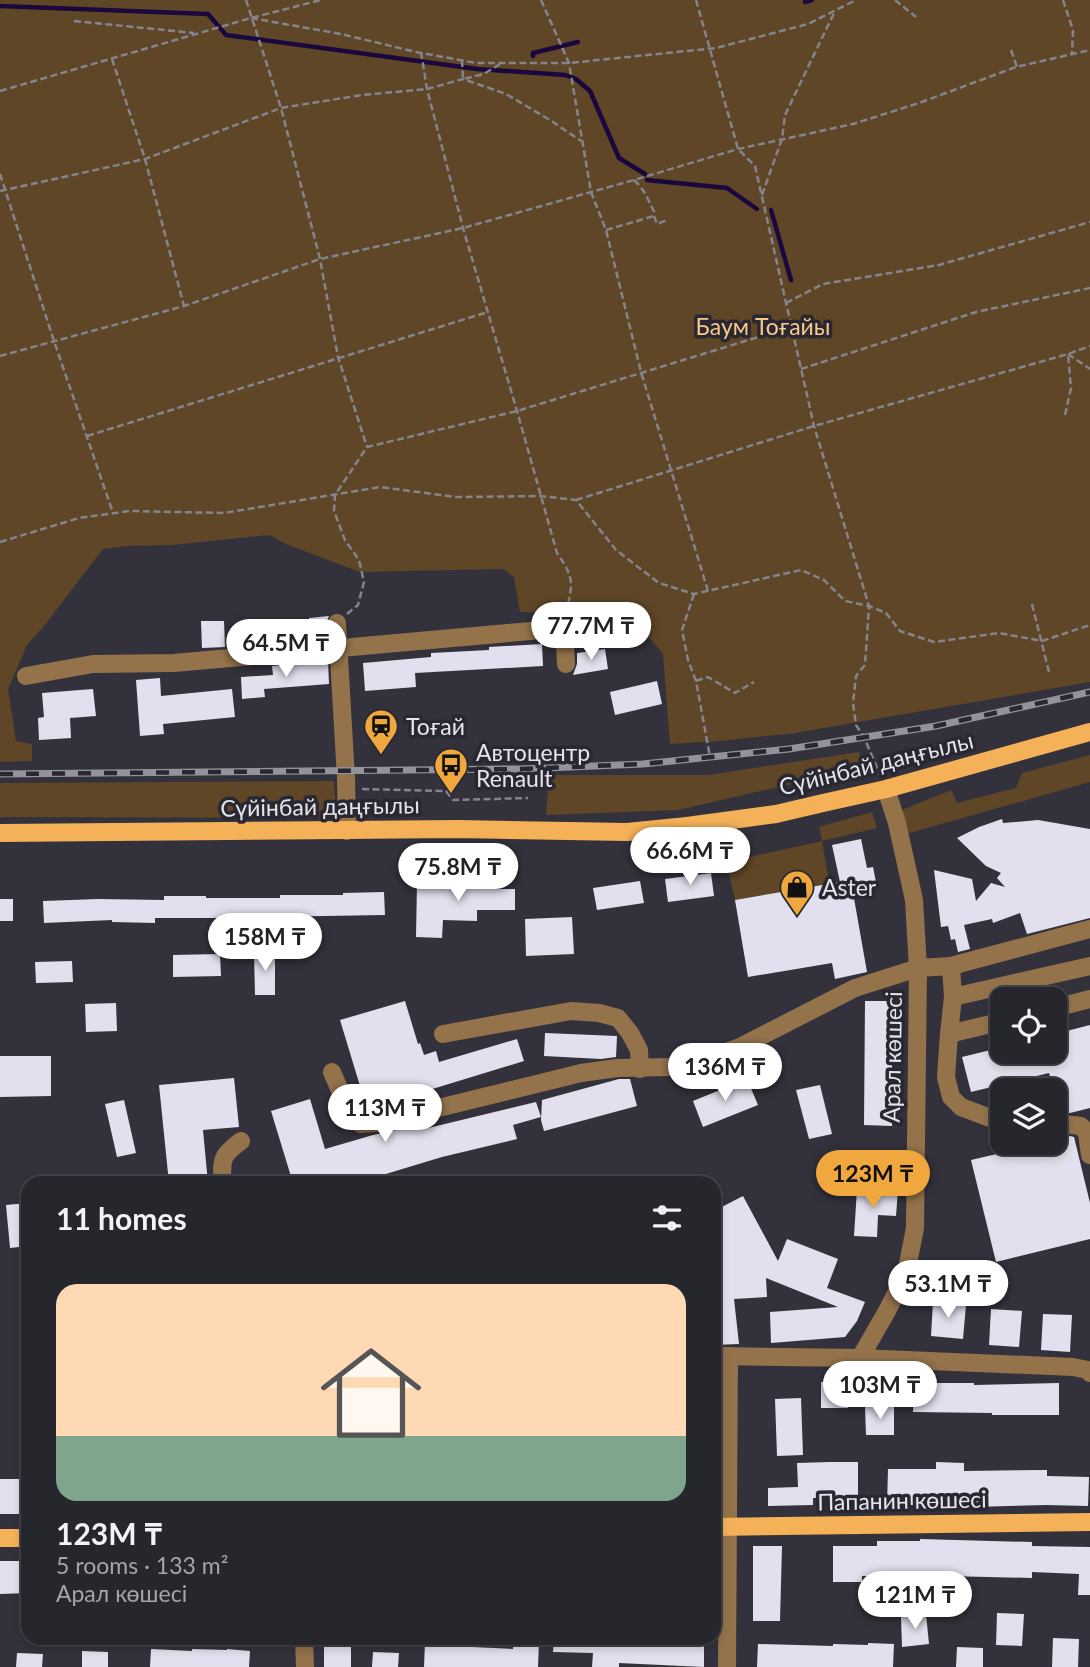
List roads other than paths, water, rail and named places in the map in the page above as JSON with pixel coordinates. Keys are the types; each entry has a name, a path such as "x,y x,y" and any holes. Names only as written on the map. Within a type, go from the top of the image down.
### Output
{"main road":[{"name":"Сүйінбай даңғылы","path":"0,833 458,829 627,832 776,814 886,789 1090,732"},
{"name":"Папанин көшесі","path":"721,1527 1090,1522"},
{"path":"0,1538 21,1538"}],"street":[{"path":"337,622 347,831"},
{"path":"26,676 93,664 174,663 564,628 566,664"},
{"name":"Арал көшесі","path":"860,1358 906,1274 915,1228 918,968 914,900 897,823 886,789"},
{"path":"332,1072 350,1114 360,1124 377,1123 581,1073 617,1068 671,1067 709,1058 740,1047 855,988 918,968 951,966 1090,929"},
{"path":"951,966 953,997 946,1077 951,1097 961,1107 990,1118"},
{"path":"953,997 1090,966"},
{"path":"1067,1005 1090,999"},
{"path":"443,1034 571,1011 599,1013 618,1018 630,1033 639,1050 640,1069"},
{"path":"949,1034 990,1024"},
{"path":"1067,1124 1082,1126 1087,1133 1090,1155"},
{"path":"222,1176 223,1158 241,1141"},
{"path":"727,1667 721,1527 722,1356 860,1358 1073,1367 1088,1370 1090,1373"},
{"path":"304,1645 305,1667"}],"waterway":[{"path":"805,2 812,0"},
{"path":"0,6 208,14 226,35 477,69 565,75 576,79 590,91 619,158 645,174"},
{"path":"533,56 533,53 578,42"},
{"path":"647,180 727,188 757,209"},
{"path":"771,210 791,280"}],"railway":[{"path":"0,774 521,769 643,764 789,749 936,726 1090,692"}],"place":[{"name":"Тоғай","path":"381,756"},
{"name":"Автоцентр Renault","path":"451,795"},
{"name":"Aster","path":"797,917"}],"park label":[{"name":"Баум Тоғайы","path":"763,326"}]}
